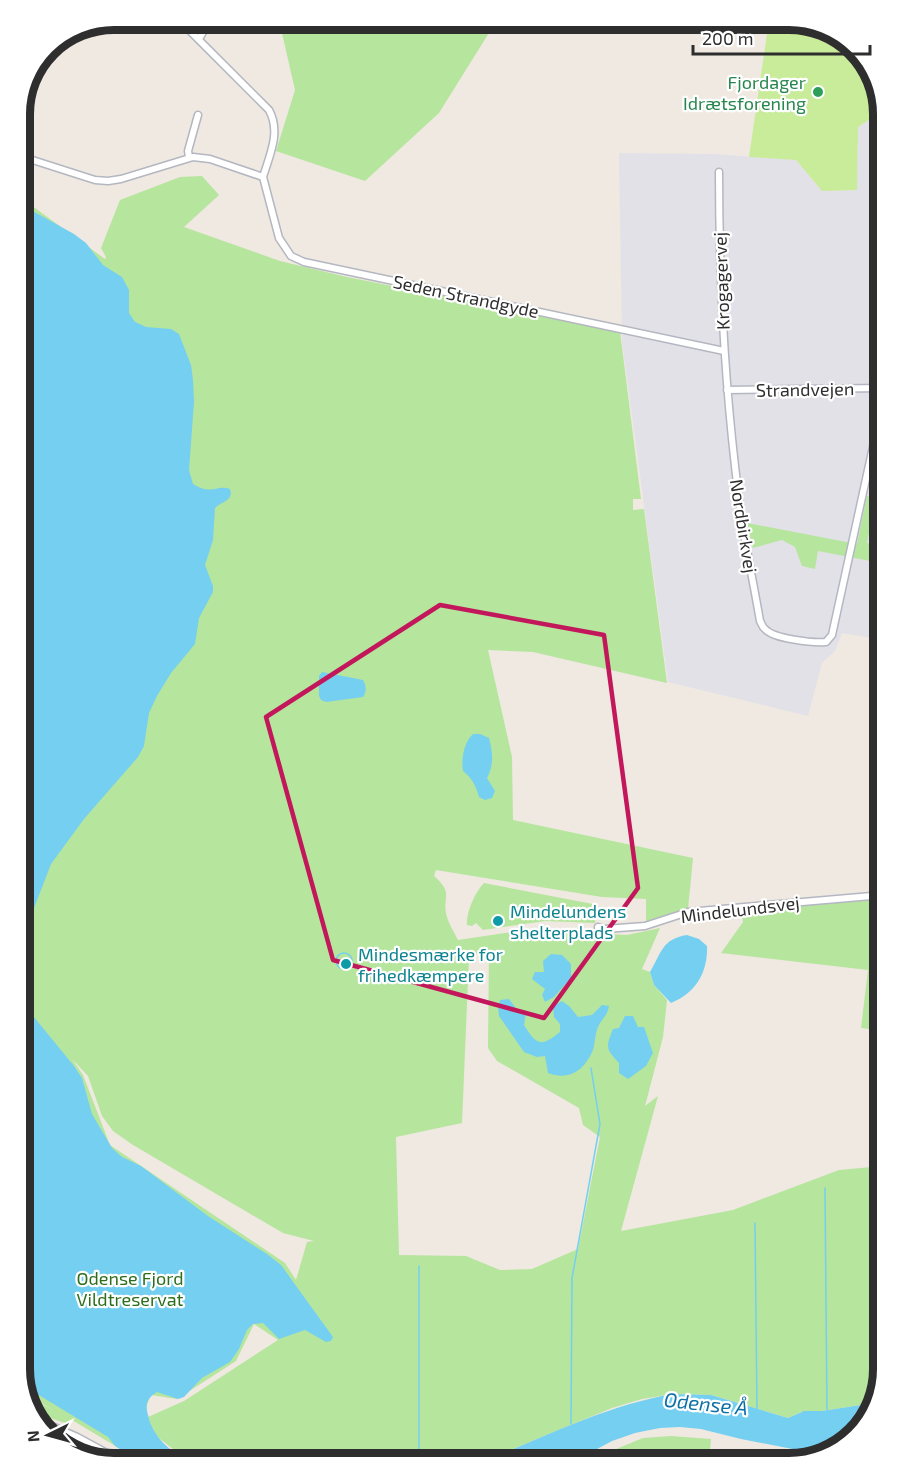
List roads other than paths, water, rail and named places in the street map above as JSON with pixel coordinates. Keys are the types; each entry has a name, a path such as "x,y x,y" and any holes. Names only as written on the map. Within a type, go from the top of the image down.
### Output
{"street":[{"path":"30,159 108,182 189,158 207,158 263,177 276,133 274,120 269,110 190,30"},
{"path":"199,39 204,30"},
{"path":"189,158 188,151 198,116"},
{"name":"Krogagervej","path":"718,172 719,240 727,390"},
{"name":"Seden Strandgyde","path":"263,177 279,238 291,256 304,262 724,351"},
{"name":"Strandvejen","path":"727,390 873,388"},
{"name":"Nordbirkvej","path":"727,390 739,500 760,621 767,631 815,643 826,642 832,635 873,450"},
{"name":"Mindelundsvej","path":"598,927 605,929 645,926 688,912 873,896"},
{"path":"78,1438 106,1452"}],"water":[{"path":"30,210 74,234 86,243 103,265 122,277 129,290 129,313 135,322 146,327 171,329 179,334 191,365 193,380 194,402 189,470 193,484 210,490 230,489 231,493 229,498 215,508 213,540 205,565 213,592 199,618 195,644 171,673 157,696 149,713 144,746 138,757 84,819 51,864 31,916 32,939 30,944"},
{"path":"322,672 363,680 366,688 363,697 326,702 321,700 319,676"},
{"path":"473,734 489,738 491,749 492,764 487,778 495,791 492,798 485,800 479,797 469,776 463,771 464,751 467,741"},
{"path":"687,935 699,939 707,946 703,973 687,994 671,1003 654,985 650,972 667,943"},
{"path":"551,954 562,955 571,964 571,978 554,997 545,1002 542,995 545,989 532,979 535,972 544,972 543,961"},
{"path":"509,999 518,1011 526,1013 524,1025 532,1037 540,1042 560,1032 560,1024 554,1017 553,1006 562,1001 578,1017 592,1015 602,1005 609,1006 598,1027 593,1050 585,1064 575,1072 563,1076 548,1073 545,1056 537,1057 524,1052 499,1016 500,1000"},
{"path":"30,1012 82,1078 92,1114 112,1148 281,1265 333,1337 331,1341 326,1342 305,1330 279,1339 263,1323 253,1324 247,1330 239,1349 230,1362 202,1378 184,1397 178,1399 157,1392 148,1402 148,1415 154,1431 176,1453 126,1453 115,1446 108,1437 78,1419 78,1405 55,1405 33,1392 30,1369"},
{"path":"625,1016 633,1016 638,1027 644,1027 653,1053 646,1066 628,1079 619,1073 619,1063 608,1047 613,1029 619,1028"},
{"name":"Odense Å","path":"673,1394 711,1395 788,1418 804,1411 822,1411 865,1404 852,1424 836,1439 804,1451 701,1429 680,1427 635,1433 612,1441 590,1453 503,1453 574,1424 647,1399"}],"waterway":[{"path":"341,953 347,953 352,961 350,967 341,969 336,964 336,958 341,953"},
{"path":"571,1424 572,1278 600,1124 591,1068"},
{"path":"825,1188 827,1413"},
{"name":"Odense Å","path":"755,1223 757,1411"},
{"path":"419,1266 419,1453"}],"place":[{"name":"Fjordager Idrætsforening","path":"818,92"},
{"name":"Mindelundens shelterplads","path":"498,921"},
{"name":"Mindesmærke for frihedkæmpere","path":"346,964"}],"park label":[{"name":"Odense Fjord Vildtreservat","path":"130,1288"}]}
